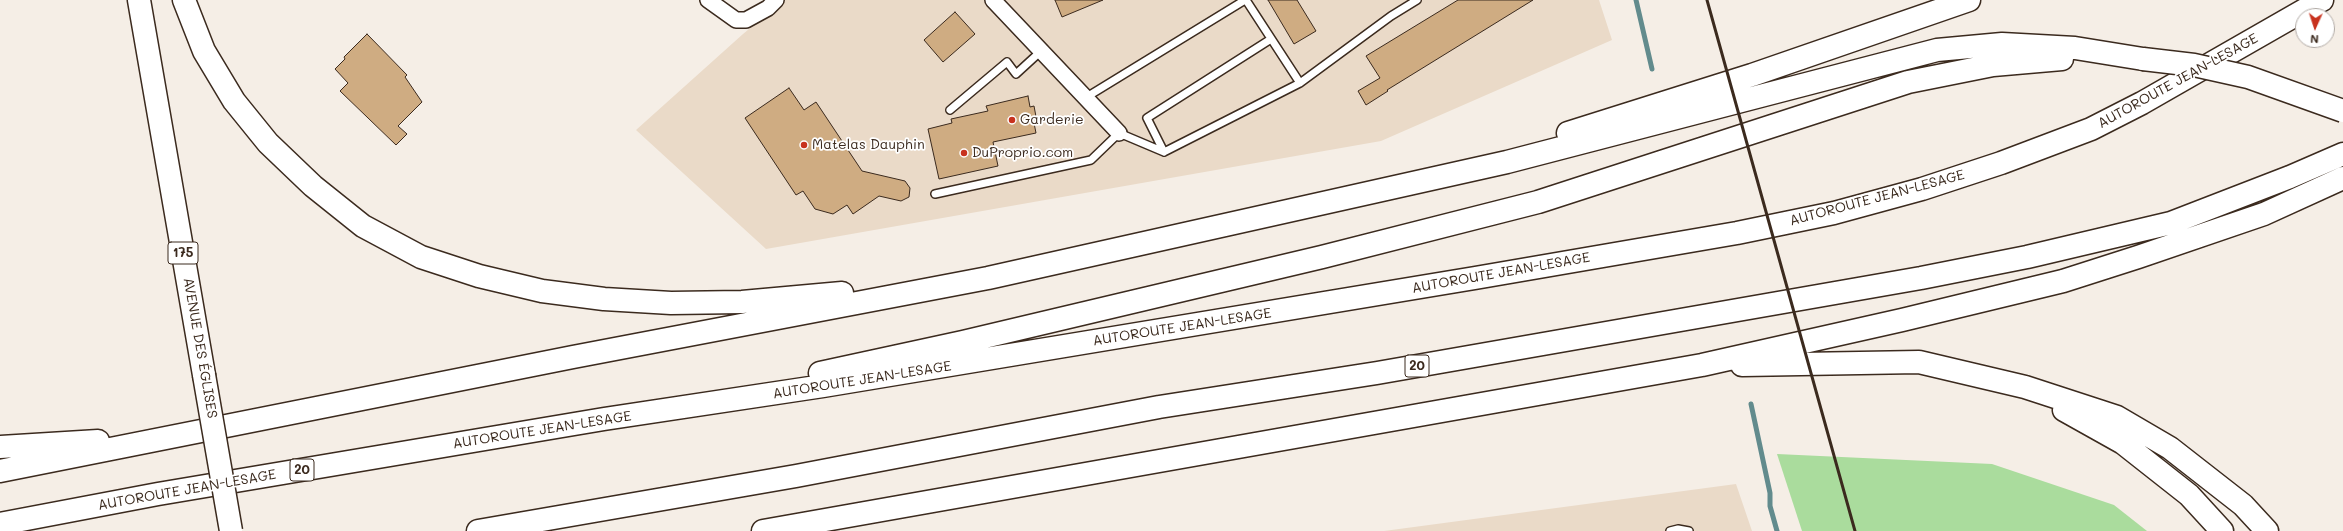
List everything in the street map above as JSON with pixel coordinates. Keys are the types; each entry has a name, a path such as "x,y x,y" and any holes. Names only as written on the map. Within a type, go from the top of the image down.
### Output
{"main road":[{"name":"AVENUE DES ÉGLISES","path":"139,0 231,531"},
{"path":"184,0 204,51 234,101 268,143 313,186 363,226 421,256 480,276 542,291 604,299 671,303 742,302 988,278"},
{"path":"1395,188 1752,76 1969,0"},
{"name":"AUTOROUTE JEAN-LESAGE","path":"0,524 158,494 1474,278 1737,233 1834,213 1922,189 2001,163 2091,129 2142,103 2322,0"},
{"path":"0,471 168,439 573,357 988,278 1395,188 1625,133 1830,77 1937,50 2002,44 2074,48 2143,59 2194,65 2248,77 2343,111"},
{"path":"604,420 978,338 1322,257 1507,210 1546,199 1908,82 1993,65 2074,58 2143,59"},
{"name":"20","path":"478,531 804,475 1159,407 1377,373 1929,277 2027,257 2171,223 2290,177 2343,154"},
{"path":"763,531 1702,365 1966,306 2063,281 2264,214 2343,178"},
{"path":"1702,365 1800,365 1919,362 2025,387 2117,417 2170,448 2244,505 2266,531"},
{"path":"2025,387 2124,443 2189,495 2222,531"},
{"path":"0,447 168,439"}],"street":[{"path":"708,0 736,20 746,20 768,8 776,0"},
{"path":"993,0 1040,52 1119,133"}],"lane":[{"path":"1085,98 1246,0 1300,84"},
{"path":"936,194 1091,160 1119,133 1164,152 1300,84 1391,16 1417,0"},
{"path":"1164,152 1147,118 1271,39"},
{"path":"950,110 1007,62 1016,74 1040,52"},
{"path":"1670,531 1678,529 1689,531"}],"shaded area":[{"path":"784,0 1599,0 1612,40 1381,141 766,249 636,130 743,34"},
{"path":"1736,484 1752,531 1384,531"}],"green space":[{"path":"1777,454 1992,464 2114,505 2147,531 1802,531"}],"building":[{"path":"1055,0 1103,0 1062,17"},
{"path":"1268,0 1297,0 1316,31 1294,44"},
{"path":"1458,0 1533,0 1387,90 1388,91 1366,105 1358,91 1380,78 1366,56"},
{"path":"955,12 975,34 943,62 924,40"},
{"path":"367,34 407,75 405,77 422,102 398,126 407,134 396,145 340,91 348,83 335,69 345,59 344,57"},
{"name":"Matelas Dauphin","path":"789,88 804,110 816,102 862,171 905,181 910,188 909,197 901,201 879,196 853,214 847,205 833,214 815,209 803,191 796,195 745,118"},
{"path":"1028,96 1030,107 1034,106 1037,122 1034,123 1036,133 993,142 998,166 939,179 928,129 952,123 951,119 988,111 986,106"}],"waterway":[{"path":"1636,0 1652,69"},
{"path":"1751,404 1770,493 1770,506 1777,531"}],"railway":[{"path":"1707,0 1855,531"}],"place":[{"name":"Garderie","path":"1012,120"},
{"name":"Matelas Dauphin","path":"804,145"},
{"name":"DuProprio.com","path":"964,153"}]}
